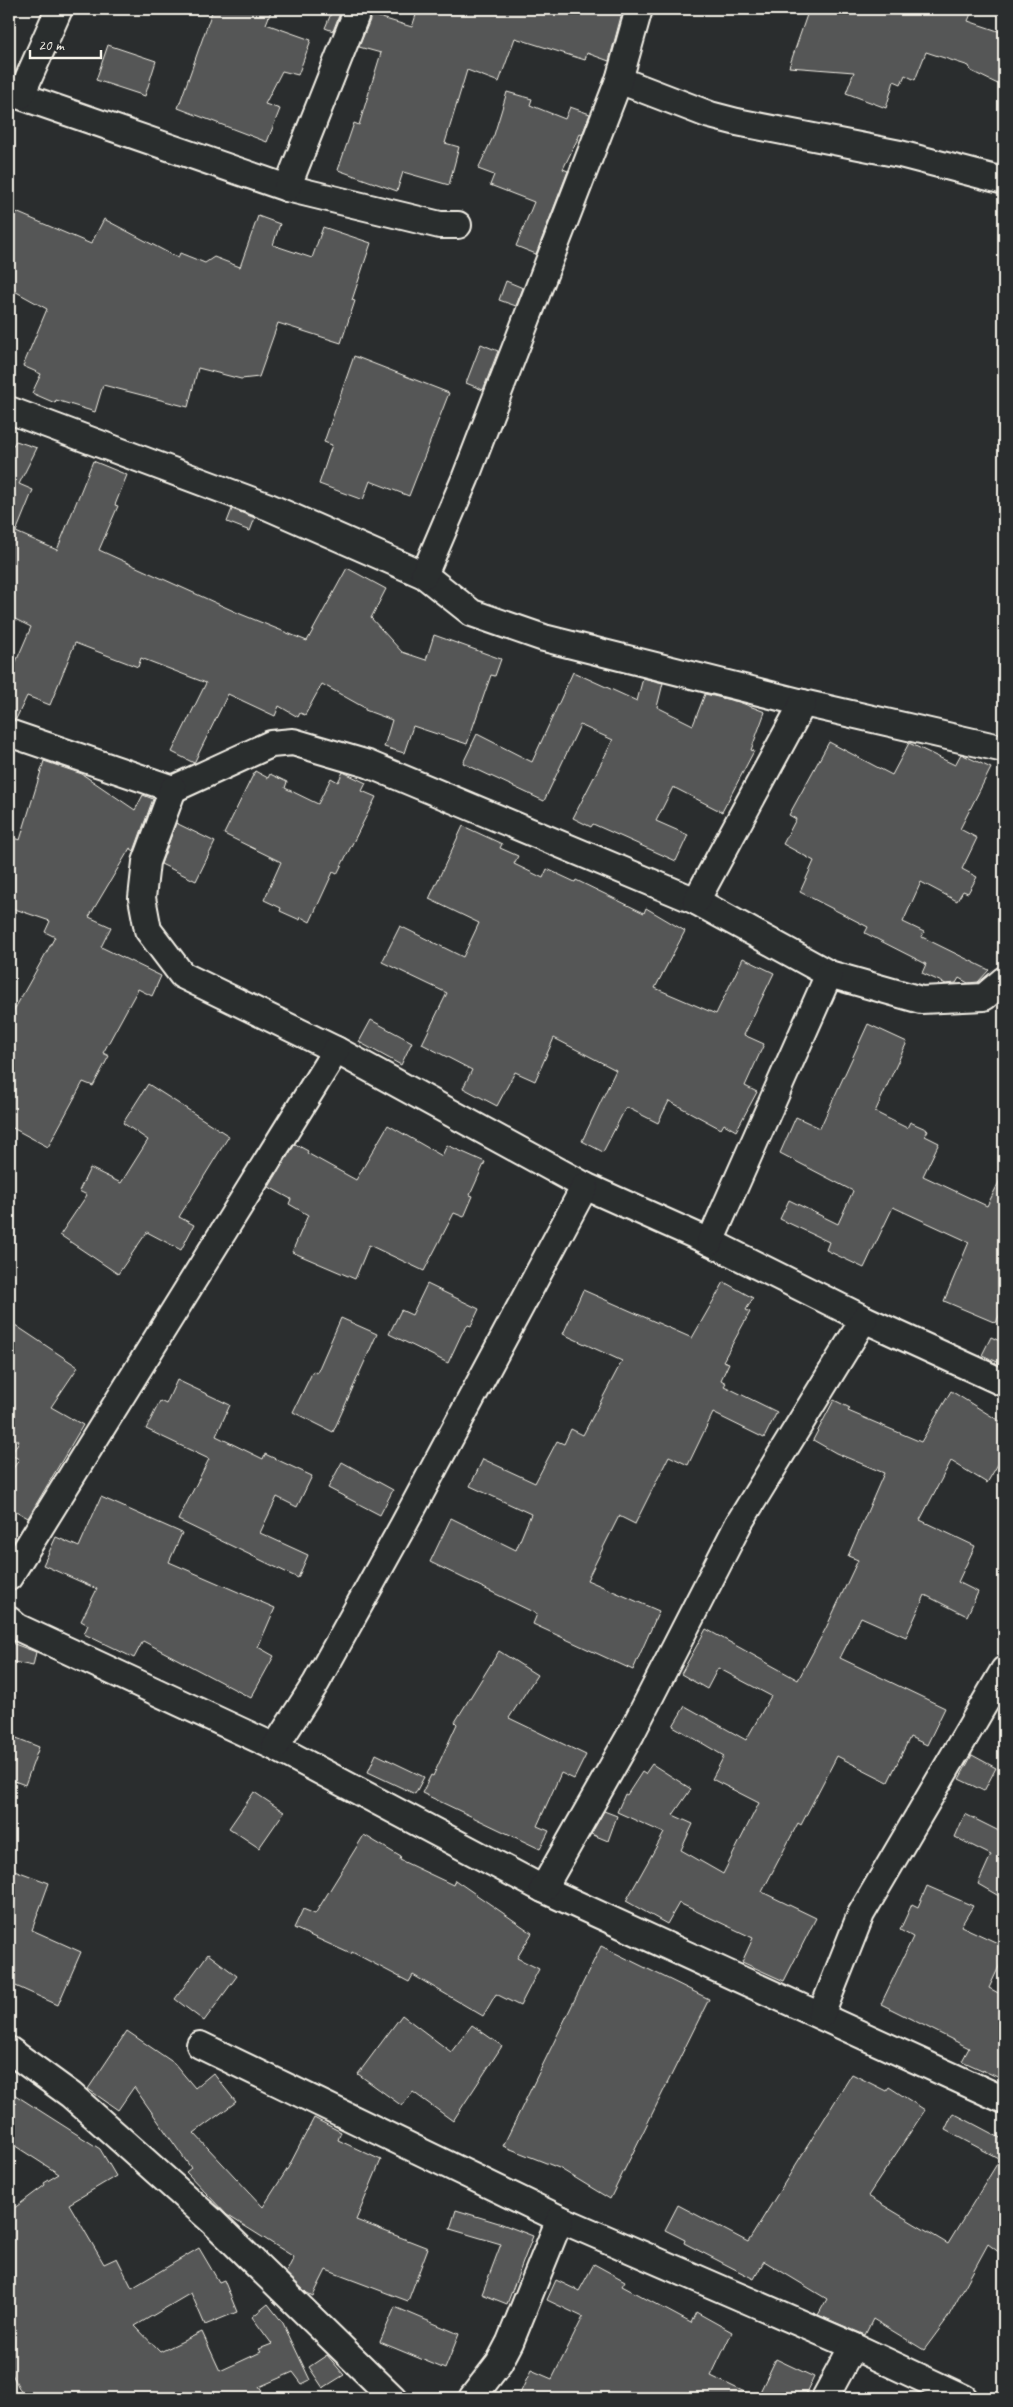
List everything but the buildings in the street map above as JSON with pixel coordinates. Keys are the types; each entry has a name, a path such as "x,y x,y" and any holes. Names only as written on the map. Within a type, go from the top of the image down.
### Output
{"street":[{"path":"59,9 15,94 287,188 440,225 458,225"},
{"path":"287,188 358,9"},
{"path":"424,575 465,479 619,80 639,9"},
{"path":"619,80 728,119 900,154 1004,181"},
{"path":"9,410 269,507 424,575 472,613 544,638 804,703 1004,749"},
{"path":"696,901 804,703"},
{"path":"9,732 173,789 272,744 293,742 368,764 696,901 828,974 921,1000 984,997 1004,980"},
{"path":"173,789 146,862 142,898 148,930 163,953 182,975 336,1050 585,1186 710,1242 864,1319 1004,1383"},
{"path":"710,1242 828,974"},
{"path":"9,1577 336,1050"},
{"path":"275,1747 316,1683 403,1526 585,1186"},
{"path":"542,1889 631,1734 739,1523 864,1319"},
{"path":"9,1620 25,1631 275,1747 542,1889 1004,2100"},
{"path":"821,2016 860,1914 1004,1670"},
{"path":"200,2045 560,2219 853,2346 964,2398"},
{"path":"9,2050 71,2095 212,2221 393,2398"},
{"path":"472,2398 499,2362 510,2342 560,2219"},
{"path":"825,2398 853,2346"}]}
